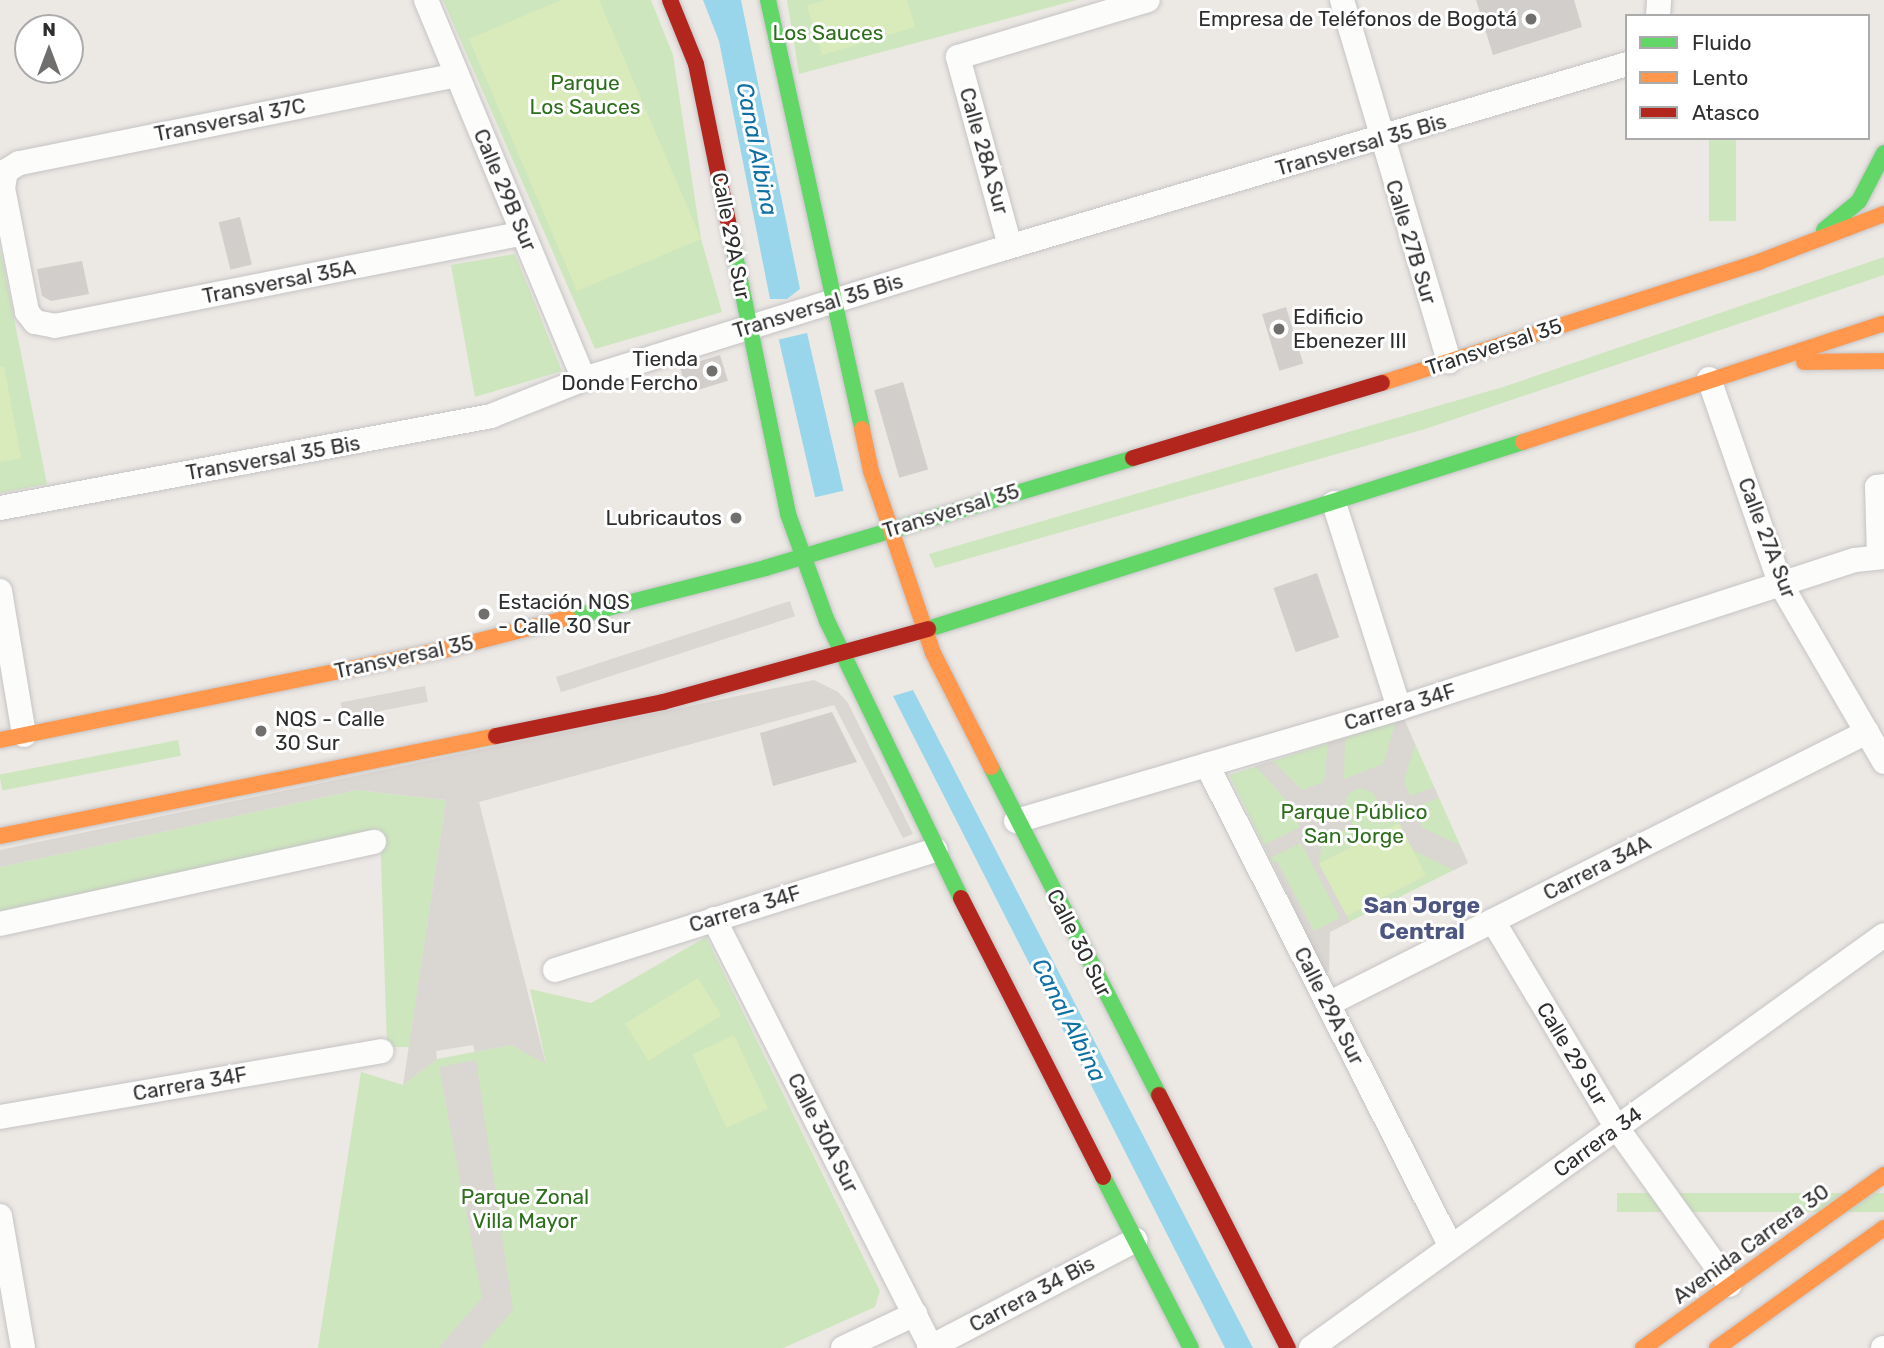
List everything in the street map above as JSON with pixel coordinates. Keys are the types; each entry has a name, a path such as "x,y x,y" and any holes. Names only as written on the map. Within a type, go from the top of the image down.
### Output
{"main road":[{"name":"Calle 29A Sur","path":"670,0 696,64 761,323 788,514 803,556"},
{"path":"768,0 823,305 888,529"},
{"path":"1799,246 1859,201 1884,153"},
{"name":"Transversal 35","path":"0,740 447,649 803,556 1449,362 1799,246 1884,214"},
{"path":"0,836 628,710 843,655 1334,503 1884,323"},
{"path":"1760,363 1884,361"},
{"name":"Calle 30 Sur","path":"888,529 940,670 1288,1348"},
{"path":"803,556 843,655 936,849 1191,1348"},
{"name":"Avenida Carrera 30","path":"1643,1348 1884,1175"},
{"path":"1723,1346 1884,1228"}],"street":[{"name":"Calle 29B Sur","path":"426,0 584,379"},
{"name":"Calle 28A Sur","path":"1010,246 958,57 1148,0"},
{"name":"Calle 27B Sur","path":"1342,0 1380,140 1449,362"},
{"name":"Transversal 35 Bis","path":"0,508 491,416 584,379 761,323 1010,246 1380,140 1625,65"},
{"name":"Transversal 37C","path":"35,322 23,297 3,188 6,171 19,163 457,75"},
{"name":"Transversal 35A","path":"35,322 55,326 523,233"},
{"name":"Calle 27A Sur","path":"1709,379 1780,583 1884,762"},
{"path":"1882,557 1877,487 1884,486"},
{"path":"1334,503 1399,708"},
{"name":"Carrera 34F","path":"1016,821 1399,708 1780,583 1882,557"},
{"path":"0,591 24,735"},
{"name":"Carrera 34A","path":"1328,1004 1867,732"},
{"name":"Calle 29A Sur","path":"1207,765 1451,1247"},
{"path":"0,924 374,842"},
{"name":"Carrera 34F","path":"555,970 936,849"},
{"name":"Calle 30A Sur","path":"714,919 930,1347"},
{"name":"Calle 29 Sur","path":"1493,921 1617,1128 1730,1285"},
{"name":"Carrera 34","path":"1311,1348 1884,935"},
{"name":"Carrera 34F","path":"0,1117 380,1051"},
{"path":"0,1216 6,1287 23,1348"},
{"name":"Carrera 34 Bis","path":"930,1347 1136,1240"},
{"path":"853,1346 915,1314"}],"green space":[{"name":"Parque Los Sauces","path":"443,0 651,0 673,55 701,239 722,312 595,349"},
{"name":"Parque Los Sauces","path":"561,0 599,0 701,239 577,291 469,39"},
{"name":"Los Sauces","path":"787,0 1077,0 799,74"},
{"path":"825,0 907,0 915,27 822,55 807,6"},
{"path":"1709,140 1736,140 1736,221 1709,221"},
{"path":"0,248 47,484 0,493"},
{"path":"515,254 562,371 475,397 451,265"},
{"path":"1884,257 1884,275 1425,429 935,568 929,554 1503,387"},
{"path":"4,366 21,458 0,462 0,367"},
{"name":"Parque Público San Jorge","path":"1404,719 1468,863 1311,941 1229,775"},
{"path":"178,740 181,756 2,790 0,775"},
{"path":"357,790 446,800 409,1047 387,1047 380,829 0,911 0,867"},
{"path":"1399,823 1426,876 1346,916 1319,864"},
{"name":"Parque Zonal Villa Mayor","path":"706,937 880,1291 875,1307 783,1348 318,1348 361,1072 403,1085 437,1059 511,1045 546,1063 530,989 591,1003"},
{"path":"698,978 721,1015 648,1061 625,1024"},
{"path":"734,1035 768,1108 727,1128 692,1054"},
{"path":"1617,1193 1884,1193 1884,1212 1617,1212"}],"shaded area":[{"path":"790,601 795,616 561,692 556,677"},
{"path":"814,680 838,692 848,703 913,834 903,838 834,705 479,802 546,1064 511,1045 475,1052 473,1045 436,1051 437,1059 403,1085 446,800 357,790 0,867 0,850"},
{"path":"425,686 428,702 344,718 341,702"},
{"path":"1404,719 1415,744 1404,781 1410,796 1434,787 1439,798 1415,807 1423,828 1460,845 1468,863 1454,870 1413,850 1399,823 1379,813 1379,802 1372,792 1360,788 1349,793 1342,810 1353,825 1322,843 1319,864 1350,922 1330,932 1329,971 1324,974 1273,863 1277,861 1314,931 1340,918 1301,843 1270,858 1264,845 1300,827 1288,802 1255,766 1273,761 1302,790 1324,782 1328,743 1345,738 1344,779 1383,764 1396,721"},
{"path":"476,1060 513,1310 480,1348 438,1348 482,1298 439,1067"}],"water":[{"name":"Canal Albina","path":"703,0 741,0 800,289 787,299 770,299 719,41"},
{"path":"807,333 843,491 815,497 779,340"},
{"name":"Canal Albina","path":"913,690 1253,1348 1225,1348 893,696"}],"building":[{"name":"Empresa de Teléfonos de Bogotá","path":"1476,0 1574,0 1582,27 1493,55"},
{"path":"240,217 252,265 231,270 219,222"},
{"path":"82,261 89,294 51,301 42,296 37,269"},
{"name":"Edificio Ebenezer III","path":"1286,307 1303,363 1279,371 1262,314"},
{"path":"720,355 728,381 688,393 680,367"},
{"path":"903,382 928,469 899,478 874,390"},
{"path":"1317,573 1339,637 1296,652 1274,588"},
{"path":"832,712 857,762 773,786 760,733"}],"traffic: fast":[{"path":"768,0 862,429"},
{"path":"1824,230 1859,201 1884,153"},
{"path":"730,231 788,514 827,621 961,898"},
{"path":"928,629 1523,442"},
{"path":"568,618 765,568 1133,458"},
{"path":"991,767 1159,1095"},
{"path":"1103,1177 1191,1348"}],"traffic: slow":[{"path":"1382,383 1761,261 1884,214"},
{"path":"1523,442 1884,323"},
{"path":"1804,362 1884,361"},
{"path":"862,429 871,471 933,653 991,767"},
{"path":"0,740 447,649 568,618"},
{"path":"0,836 496,736"},
{"path":"1643,1348 1884,1175"},
{"path":"1717,1348 1884,1228"}],"traffic: jam":[{"path":"670,0 696,64 730,231"},
{"path":"1133,458 1382,383"},
{"path":"496,736 663,702 928,629"},
{"path":"961,898 1103,1177"},
{"path":"1159,1095 1288,1348"}],"place":[{"name":"Empresa de Teléfonos de Bogotá","path":"1531,19"},
{"name":"Edificio Ebenezer III","path":"1279,329"},
{"name":"Tienda Donde Fercho","path":"712,371"},
{"name":"Lubricautos","path":"736,518"},
{"name":"Estación NQS - Calle 30 Sur","path":"484,614"},
{"name":"NQS - Calle 30 Sur","path":"261,731"}],"district":[{"name":"San Jorge Central","path":"1422,918"}]}
